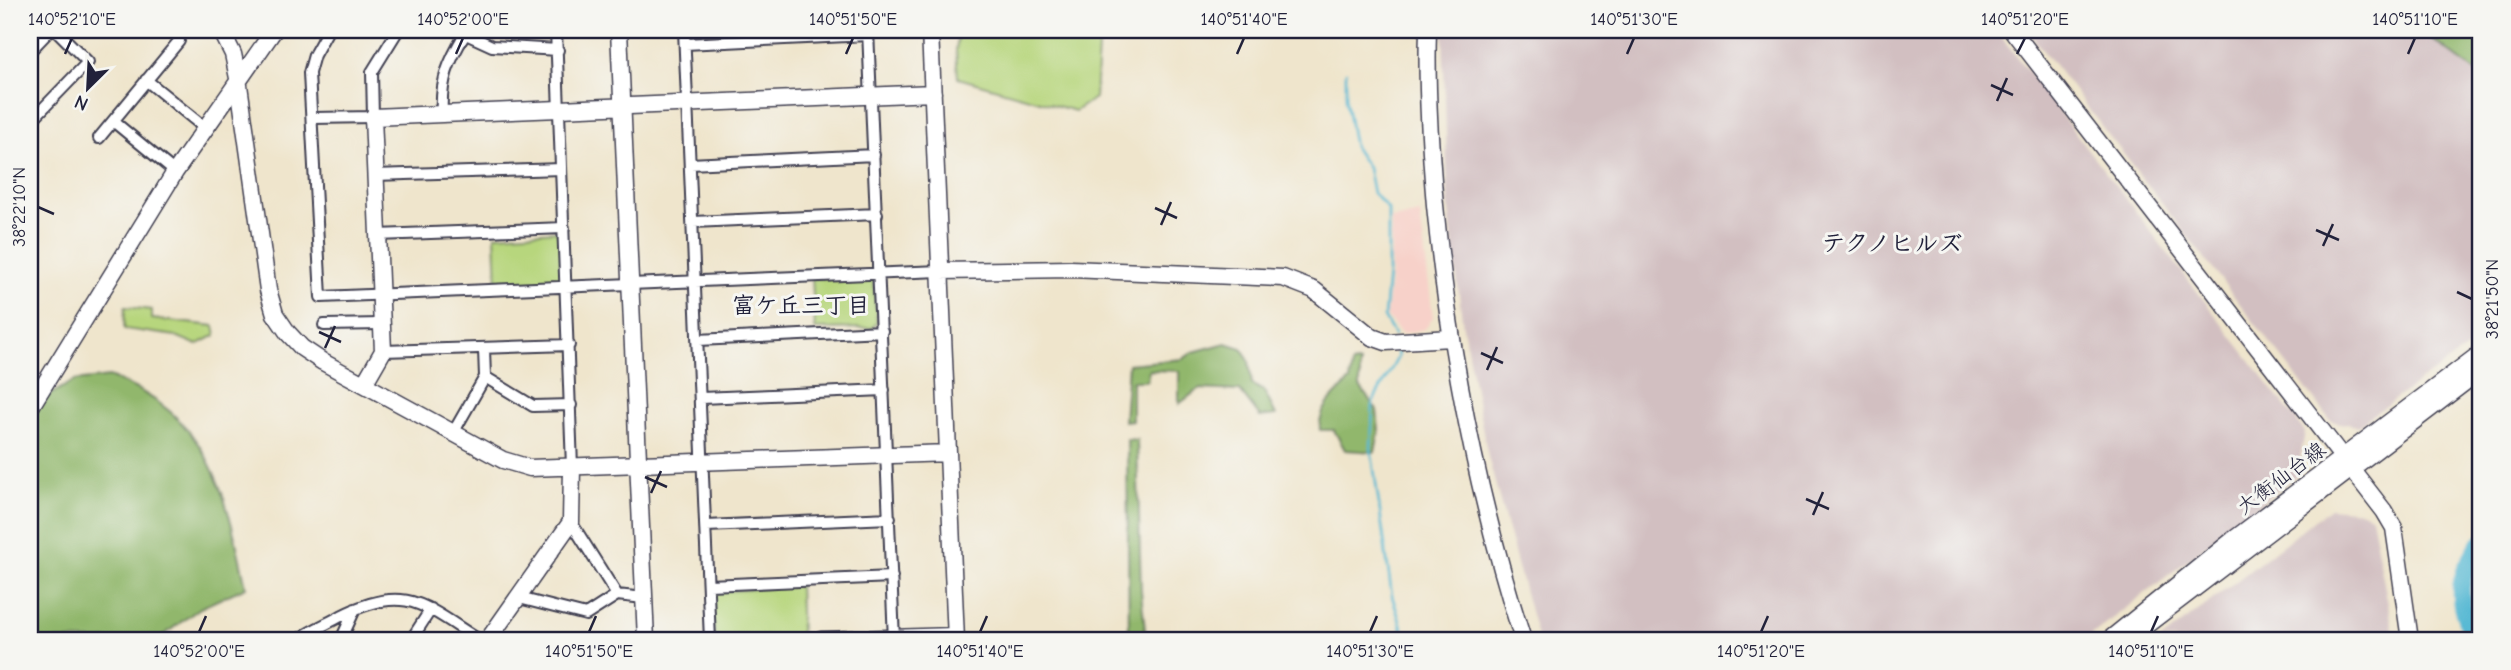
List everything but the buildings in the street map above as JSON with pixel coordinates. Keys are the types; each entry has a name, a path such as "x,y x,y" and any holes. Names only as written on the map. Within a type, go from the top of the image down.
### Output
{"street":[{"path":"30,51 50,30"},
{"path":"30,122 88,62 56,30"},
{"path":"220,30 233,54 238,78 263,265 275,314 302,348 453,433 521,466 639,465 948,453"},
{"path":"30,408 175,172 274,30"},
{"path":"328,30 314,55 309,73 321,297 879,272 1071,269 1283,278 1314,290 1372,337 1387,342 1450,338"},
{"path":"364,384 383,351 372,72 398,30"},
{"path":"556,30 569,345 571,522 617,595"},
{"path":"619,30 646,640"},
{"path":"684,30 710,640"},
{"path":"821,640 956,638 930,30"},
{"path":"1428,30 1430,139 1450,338 1474,462 1501,571 1523,640"},
{"path":"2012,30 2384,511 2394,528 2410,640"},
{"path":"442,113 441,87 446,67 461,32 492,46 558,50"},
{"path":"685,44 868,32 894,639"},
{"path":"99,138 179,41"},
{"path":"146,80 205,128"},
{"path":"313,118 933,93"},
{"path":"113,121 175,172"},
{"path":"690,164 874,155"},
{"path":"374,175 561,169"},
{"path":"693,222 877,214"},
{"path":"377,234 564,228"},
{"path":"324,326 382,324"},
{"path":"698,340 882,331"},
{"path":"383,351 569,345"},
{"path":"453,433 485,377 484,349"},
{"name":"大衡仙台線","path":"2127,640 2481,353"},
{"name":"大衡仙台線","path":"2109,640 2346,463 2481,370"},
{"path":"485,377 533,406 570,405"},
{"path":"701,397 884,390"},
{"path":"706,526 890,518"},
{"path":"488,640 571,522"},
{"path":"709,585 891,577"},
{"path":"519,598 586,615 617,595 644,598"},
{"path":"298,640 355,609 378,599 394,598 432,609 479,640"},
{"path":"341,640 355,609"},
{"path":"411,640 432,609"}],"shaded area":[{"path":"1443,30 1996,30 2305,432 2297,475 2085,640 1538,640 1488,457 1463,327 1448,203"},
{"path":"2027,30 2420,30 2481,76 2481,338 2357,426 2331,421"},
{"path":"1420,214 1433,317 1425,329 1402,334 1386,316 1391,273 1391,219"},
{"path":"2330,508 2363,511 2371,517 2395,640 2161,640"}],"green space":[{"path":"959,30 1099,30 1095,98 1075,111 958,78 956,50"},
{"path":"2420,30 2481,30 2481,76"},
{"path":"556,231 561,237 562,278 556,284 497,285 495,235"},
{"path":"812,278 873,279 877,323 872,328 815,329"},
{"path":"125,307 152,310 152,319 214,326 216,335 197,345 176,336 124,329"},
{"path":"1226,343 1242,348 1249,361 1252,385 1264,391 1276,415 1260,417 1240,391 1199,389 1179,404 1179,371 1149,370 1147,381 1132,381 1132,420 1124,421 1128,364 1183,359 1193,352"},
{"path":"1360,363 1360,387 1377,410 1379,432 1375,452 1345,450 1334,430 1320,430 1325,409 1350,381 1352,364"},
{"path":"109,377 143,393 170,412 191,434 208,460 230,520 246,587 200,608 157,640 30,640 30,406 74,381"},
{"path":"1127,439 1137,440 1141,591 1146,640 1129,640"},
{"path":"799,586 801,636 718,639 714,634 712,592"}],"waterway":[{"path":"1346,72 1346,101 1354,147 1368,168 1373,193 1388,209 1388,273 1384,317 1394,335"},
{"path":"1397,352 1398,357 1373,402 1371,448 1392,596 1406,640"},
{"path":"2476,640 2464,614 2461,591 2466,568 2481,543"}],"district":[{"name":"テクノヒルズ","path":"1892,243"},
{"name":"富ケ丘三丁目","path":"801,305"}]}
